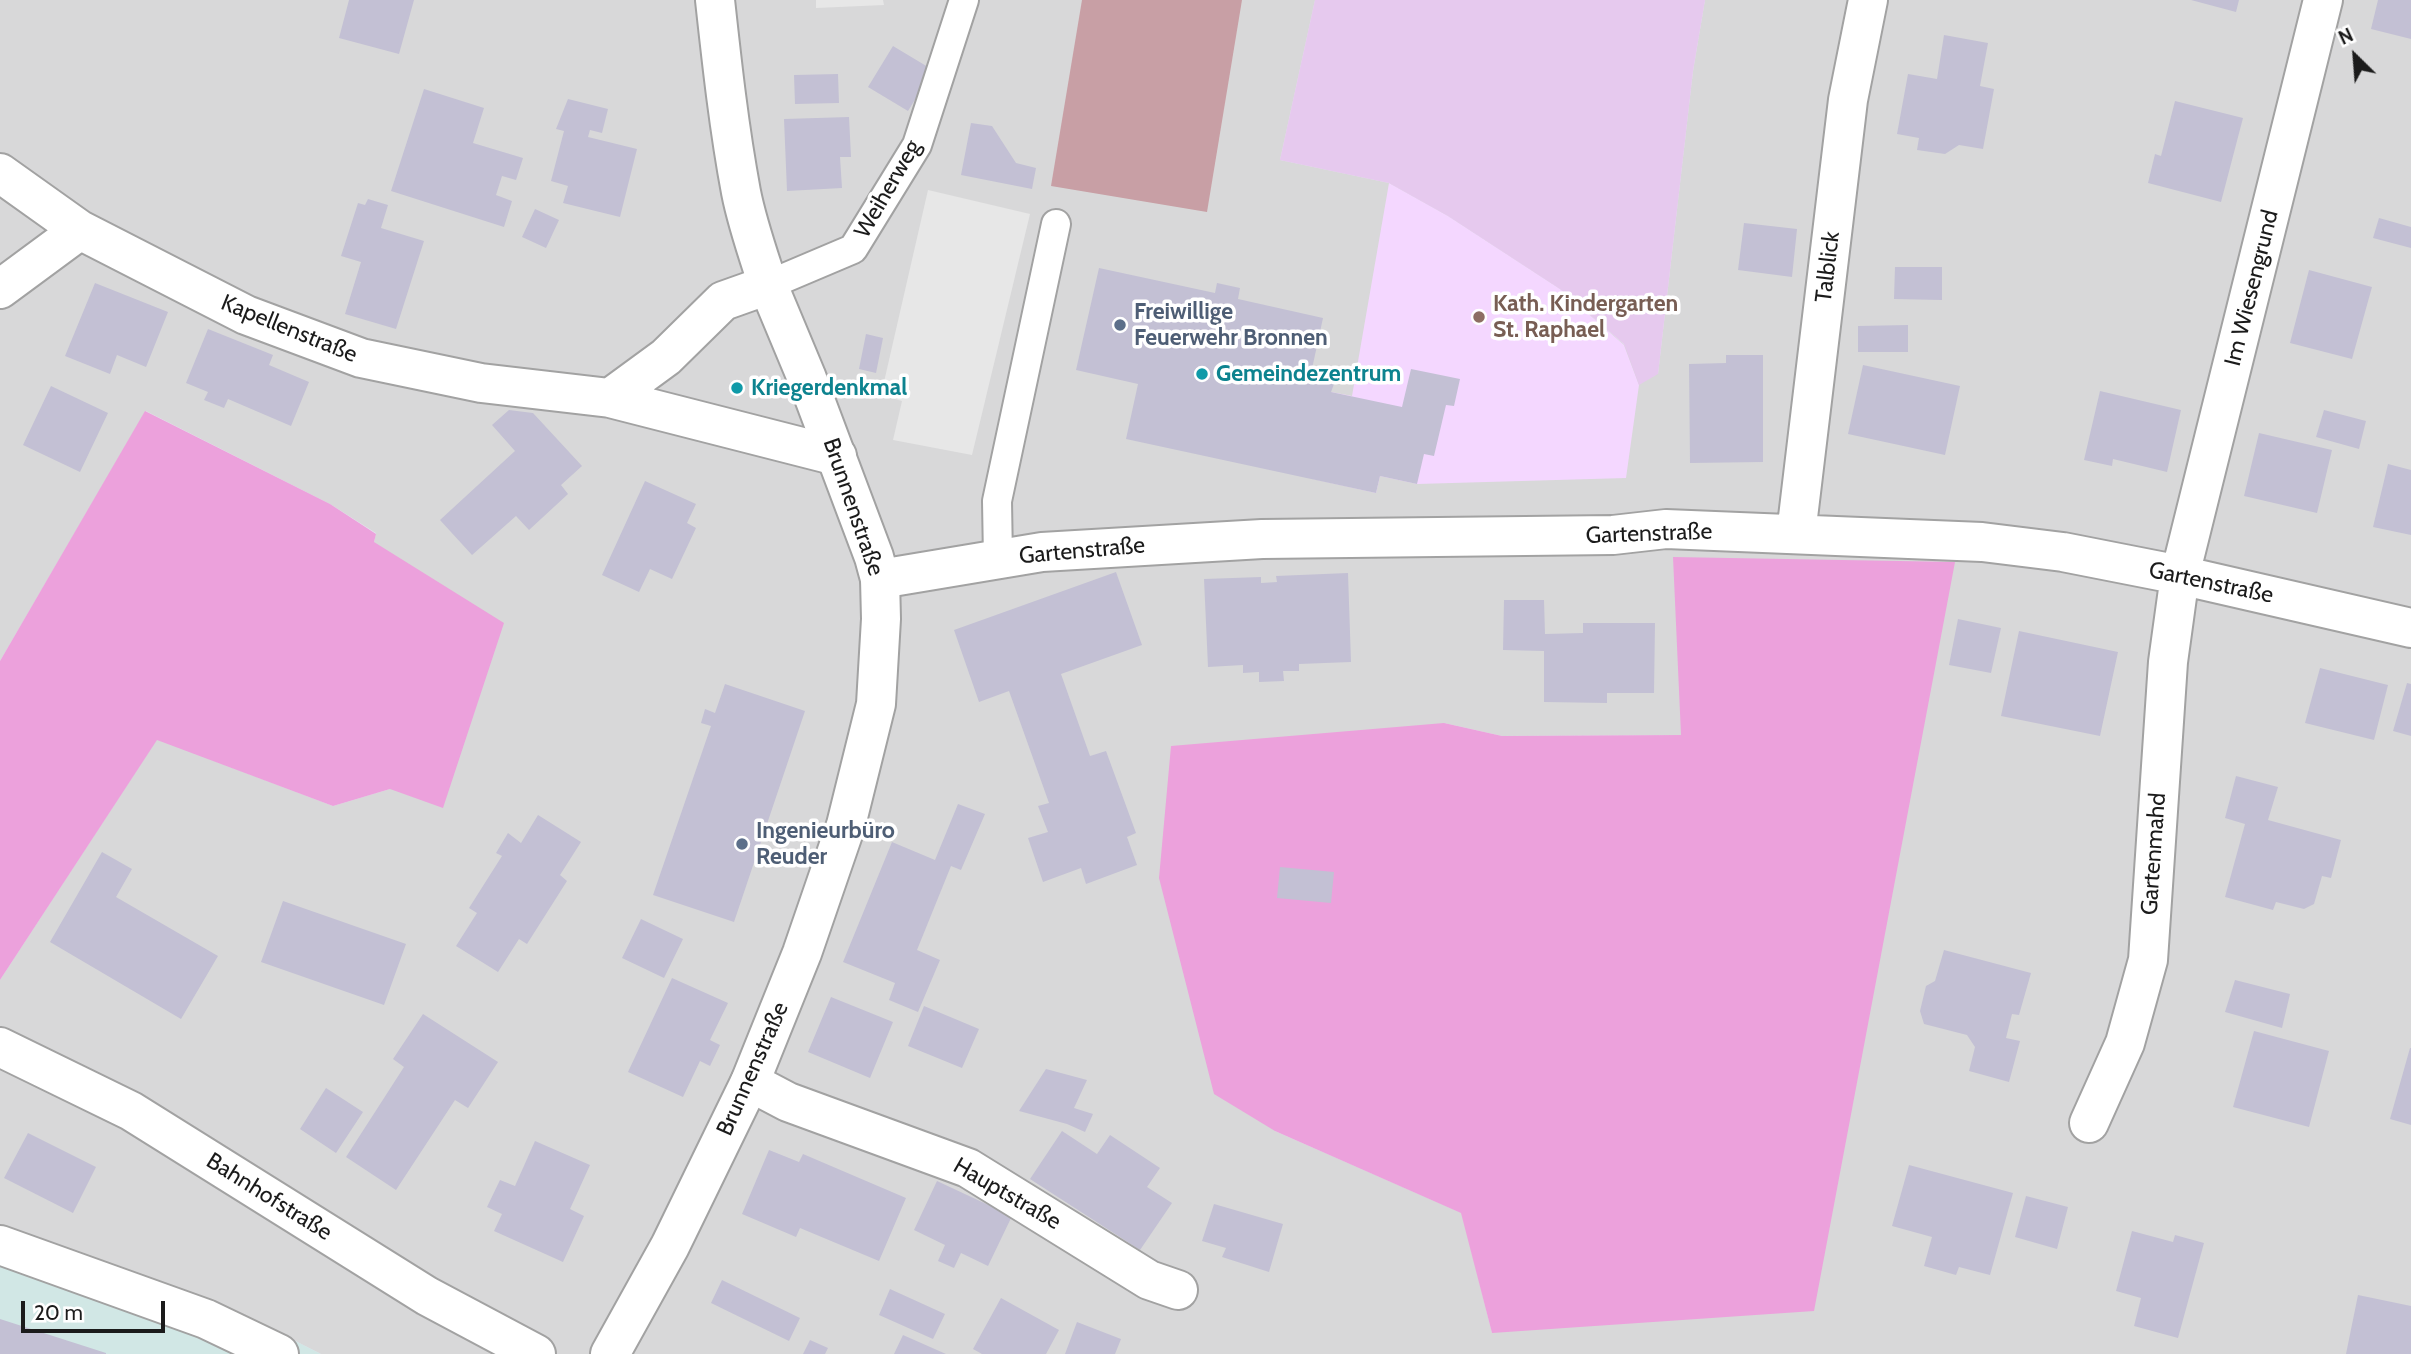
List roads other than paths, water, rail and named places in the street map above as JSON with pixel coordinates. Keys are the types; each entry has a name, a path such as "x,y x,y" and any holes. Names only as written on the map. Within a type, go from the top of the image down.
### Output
{"street":[{"name":"Brunnenstraße","path":"610,1354 670,1246 750,1082 802,953 846,825 876,704 881,619 880,579 860,516 768,285 741,193 724,85 715,0"},
{"name":"Talblick","path":"1796,534 1848,100 1868,0"},
{"name":"Im Wiesengrund","path":"2180,575 2323,0"},
{"name":"Kapellenstraße","path":"0,173 80,230 246,315 361,358 481,383 610,398 837,456"},
{"path":"0,289 80,230"},
{"path":"610,398 666,357 723,301 768,285"},
{"name":"Gartenstraße","path":"880,579 1042,552 1262,539 1614,535 1666,529 1982,542 2063,552 2180,575 2411,628"},
{"name":"Gartenmahd","path":"2089,1123 2125,1043 2148,960 2168,662 2180,575"},
{"name":"Bahnhofstraße","path":"0,1047 131,1111 427,1296 536,1354"},
{"name":"Hauptstraße","path":"750,1082 788,1102 968,1168 1149,1280 1178,1290"},
{"path":"0,1245 206,1319 279,1354"}],"lane":[{"name":"Weiherweg","path":"768,285 853,249 917,145 964,0"},
{"path":"998,559 997,501 1056,223"}],"place":[{"name":"Kath. Kindergarten St. Raphael","path":"1479,317"},
{"name":"Freiwillige Feuerwehr Bronnen","path":"1120,325"},
{"name":"Gemeindezentrum","path":"1202,374"},
{"name":"Kriegerdenkmal","path":"737,388"},
{"name":"Ingenieurbüro Reuder","path":"742,844"}]}
